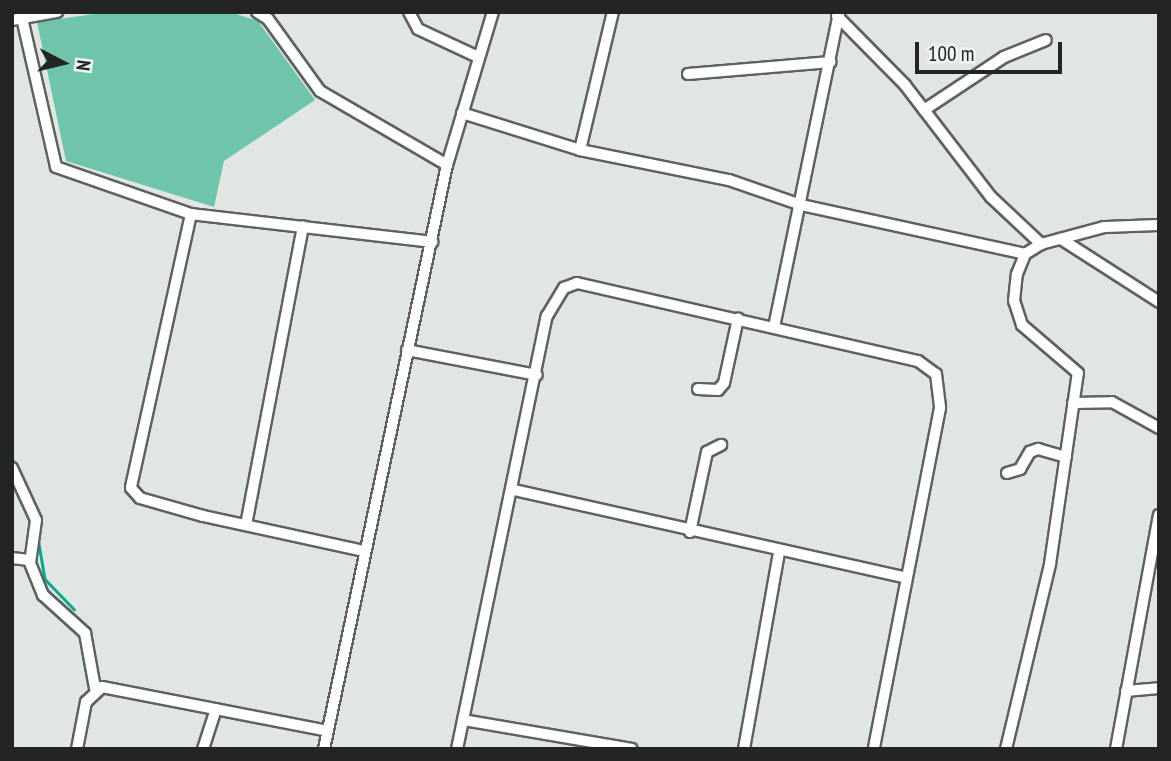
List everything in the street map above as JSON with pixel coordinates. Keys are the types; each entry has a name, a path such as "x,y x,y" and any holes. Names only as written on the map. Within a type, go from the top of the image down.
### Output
{"street":[{"path":"57,12 17,19 57,167 191,214 432,242"},
{"path":"257,12 268,19 320,91 447,164"},
{"path":"409,12 418,29 478,57"},
{"path":"324,749 363,551 447,164 493,12"},
{"path":"580,150 614,12"},
{"path":"774,327 802,205 838,15"},
{"path":"838,15 924,110 991,197 1041,244"},
{"path":"924,110 1004,57 1046,40"},
{"path":"688,74 830,61"},
{"path":"462,113 580,150 729,180 802,205 1026,254"},
{"path":"191,214 130,482 140,498 363,551"},
{"path":"1006,749 1050,564 1077,370 1030,334 1016,313 1014,286 1026,254 1041,244 1104,227 1159,225"},
{"path":"246,525 303,226"},
{"path":"1061,239 1159,302"},
{"path":"457,749 514,490 547,316 564,288 577,283 918,361 936,374 940,408 904,577 874,749"},
{"path":"698,389 718,390 724,383 738,318"},
{"path":"407,350 537,375"},
{"path":"1073,402 1112,402 1159,428"},
{"path":"690,533 707,452 721,444"},
{"path":"1007,473 1020,469 1030,452 1038,449 1066,457"},
{"path":"12,468 36,520 29,559 43,596 85,633 95,688 86,702 77,749"},
{"path":"514,490 690,533 904,577"},
{"path":"1116,749 1159,514"},
{"path":"744,749 779,552"},
{"path":"12,558 29,559"},
{"path":"95,688 328,731"},
{"path":"1126,691 1159,688"},
{"path":"203,749 216,709"},
{"path":"463,720 632,749"}],"green space":[{"path":"109,12 230,12 258,21 315,100 224,161 214,207 66,161 37,22"}],"waterway":[{"path":"12,458 38,514"},
{"path":"38,538 45,579 74,609"}]}
